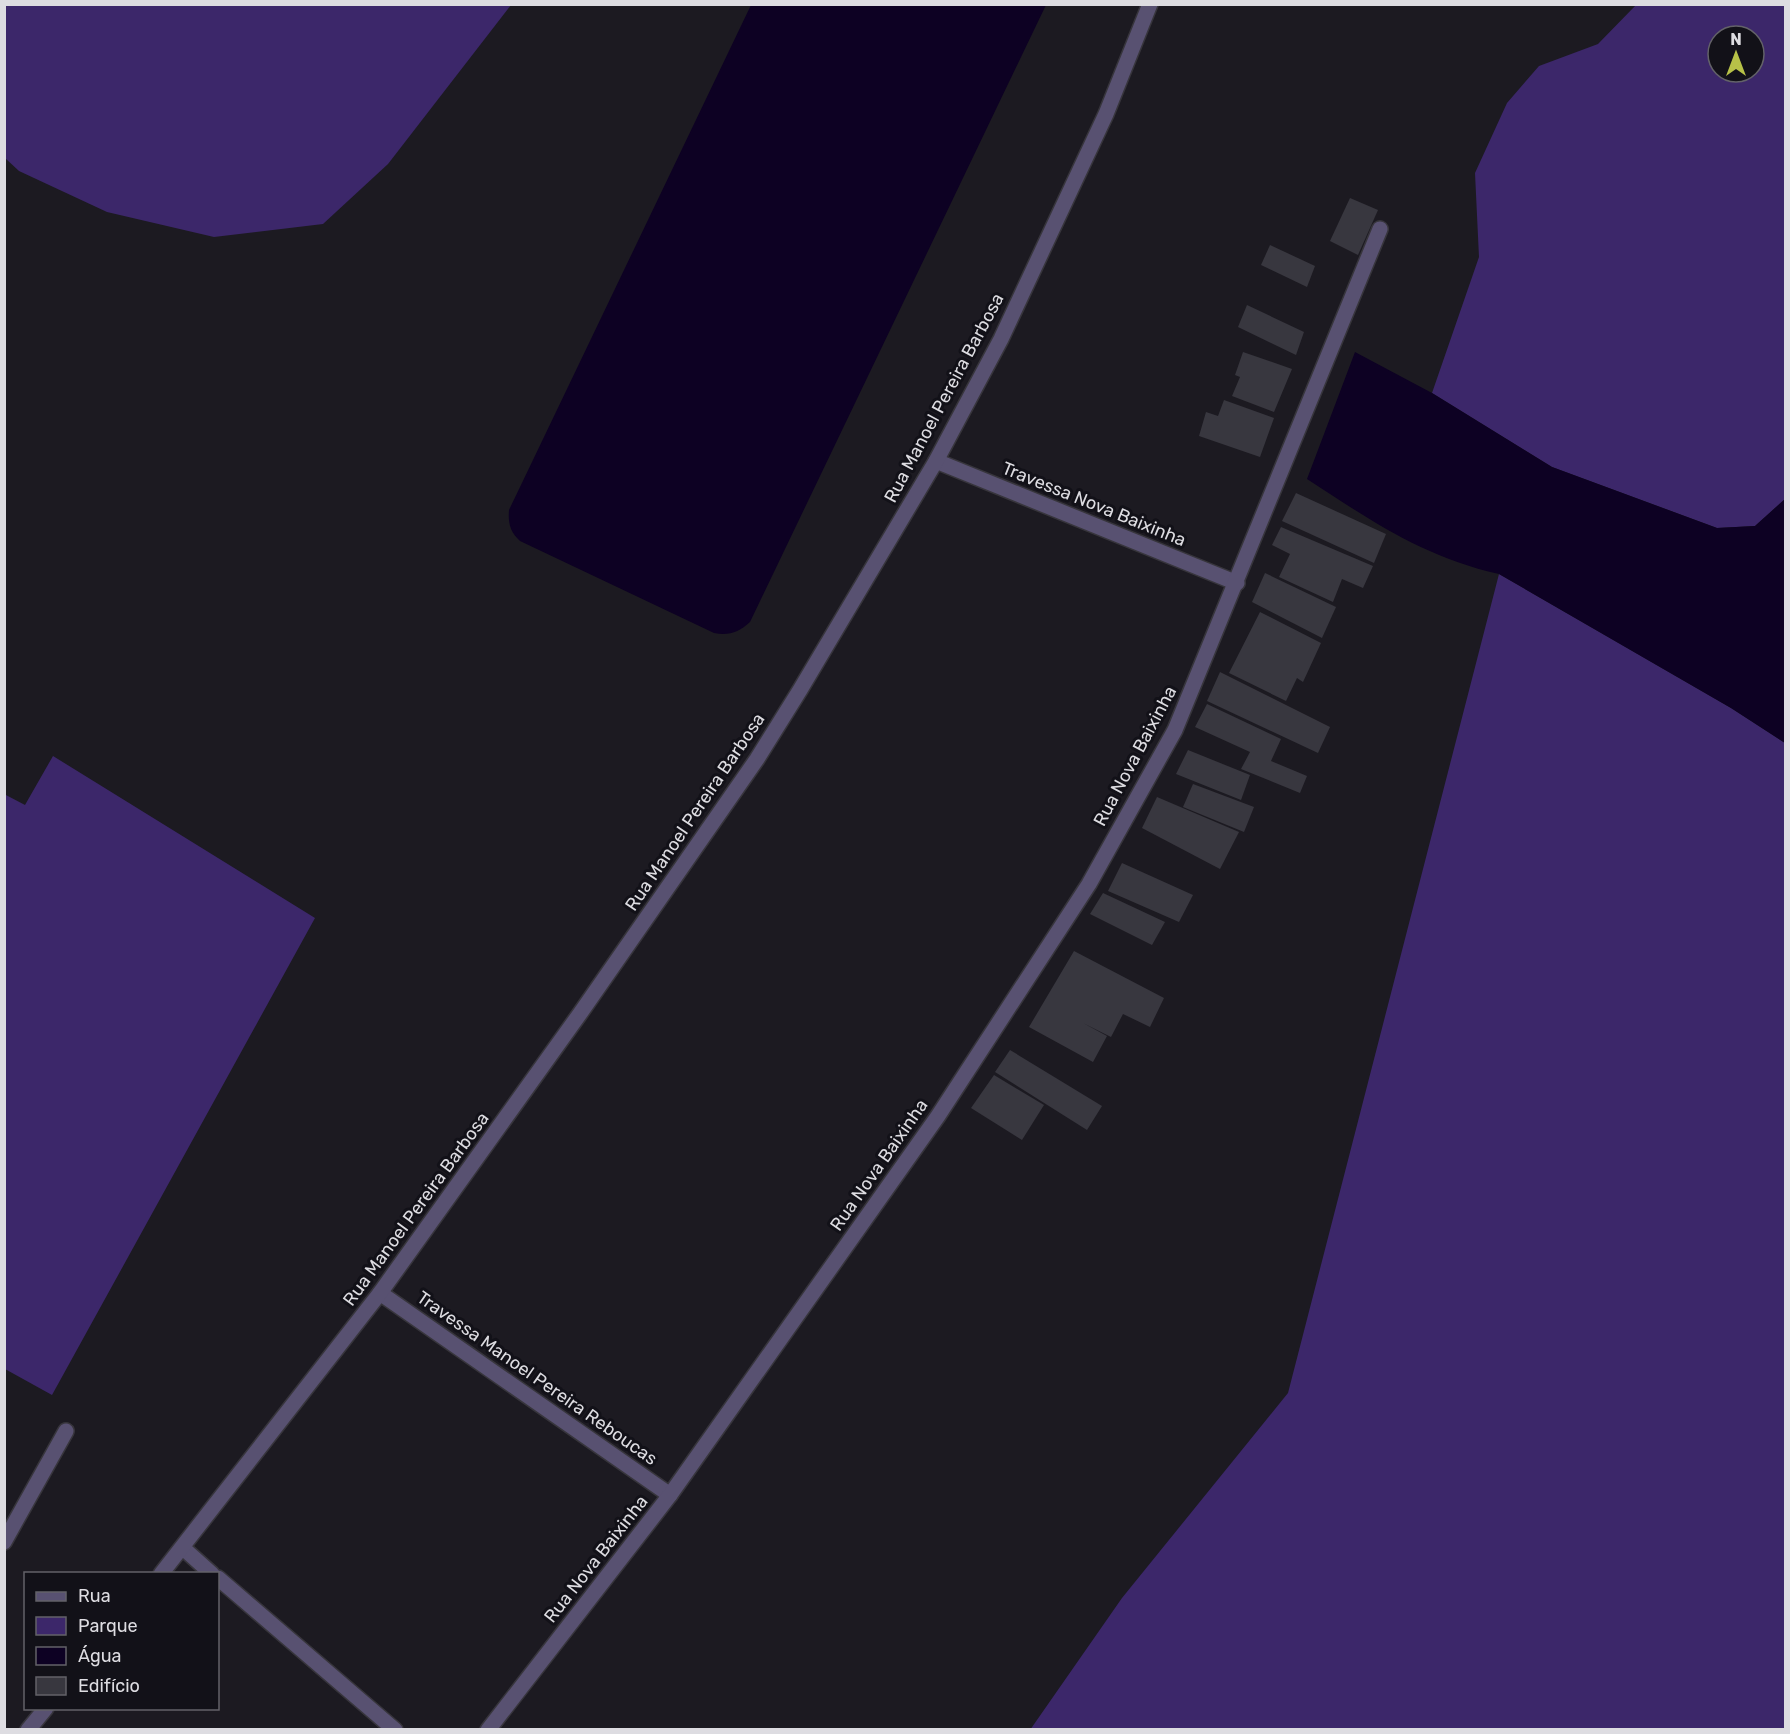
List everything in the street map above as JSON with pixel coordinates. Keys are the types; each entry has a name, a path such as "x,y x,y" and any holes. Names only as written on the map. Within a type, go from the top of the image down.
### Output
{"street":[{"name":"Rua Manoel Pereira Barbosa","path":"163,1572 380,1293 572,1025 757,759 840,626 936,461 1001,339 1106,114 1150,4"},
{"name":"Rua Nova Baixinha","path":"488,1730 670,1495 938,1116 1089,884 1175,730 1380,229"},
{"name":"Travessa Nova Baixinha","path":"936,461 1237,583"},
{"name":"Travessa Manoel Pereira Reboucas","path":"380,1293 670,1495"},
{"path":"4,1542 66,1431"},
{"path":"183,1548 210,1572"},
{"path":"219,1579 395,1730"},
{"path":"28,1730 44,1710"}],"green space":[{"path":"5,4 511,5 388,164 323,224 214,237 107,212 19,171 5,158"},
{"path":"1636,5 1785,5 1785,499 1755,526 1717,528 1552,467 1432,393 1479,257 1475,173 1507,103 1539,66 1598,44"},
{"path":"1499,574 1731,708 1785,743 1785,1729 1030,1730 1122,1598 1288,1393"},
{"path":"53,756 315,918 52,1395 5,1369 4,794 25,805"}],"water":[{"path":"751,5 1046,5 750,622 734,632 719,634 520,541 510,527 509,510"},
{"path":"1355,352 1432,393 1552,467 1717,528 1755,526 1785,499 1785,743 1731,708 1499,574 1446,558 1398,536 1307,479"}],"building":[{"path":"1350,198 1378,210 1358,255 1330,241"},
{"path":"1270,245 1315,266 1307,287 1261,265"},
{"path":"1247,305 1304,332 1296,355 1238,327"},
{"path":"1243,352 1292,369 1274,412 1232,396 1240,377 1235,375"},
{"path":"1224,400 1274,418 1260,457 1199,436 1206,412 1218,416"},
{"path":"1296,493 1386,534 1374,563 1282,521"},
{"path":"1281,527 1373,566 1363,588 1342,579 1333,602 1279,577 1290,554 1272,545"},
{"path":"1265,573 1336,607 1322,638 1252,602"},
{"path":"1260,612 1321,643 1303,682 1297,678 1286,701 1229,673"},
{"path":"1220,672 1330,727 1318,753 1207,701"},
{"path":"1207,704 1281,739 1271,761 1307,776 1300,793 1241,769 1250,752 1195,727"},
{"path":"1188,750 1250,775 1241,800 1176,774"},
{"path":"1193,784 1254,807 1244,832 1183,807"},
{"path":"1157,797 1239,832 1220,869 1142,828"},
{"path":"1122,863 1193,895 1179,922 1108,891"},
{"path":"1103,893 1165,922 1152,945 1090,914"},
{"path":"1074,951 1164,998 1150,1027 1123,1014 1111,1037 1083,1023 1107,1036 1093,1062 1029,1027"},
{"path":"1010,1050 1102,1106 1087,1130 995,1072"},
{"path":"994,1075 1044,1105 1022,1140 971,1108"}]}
